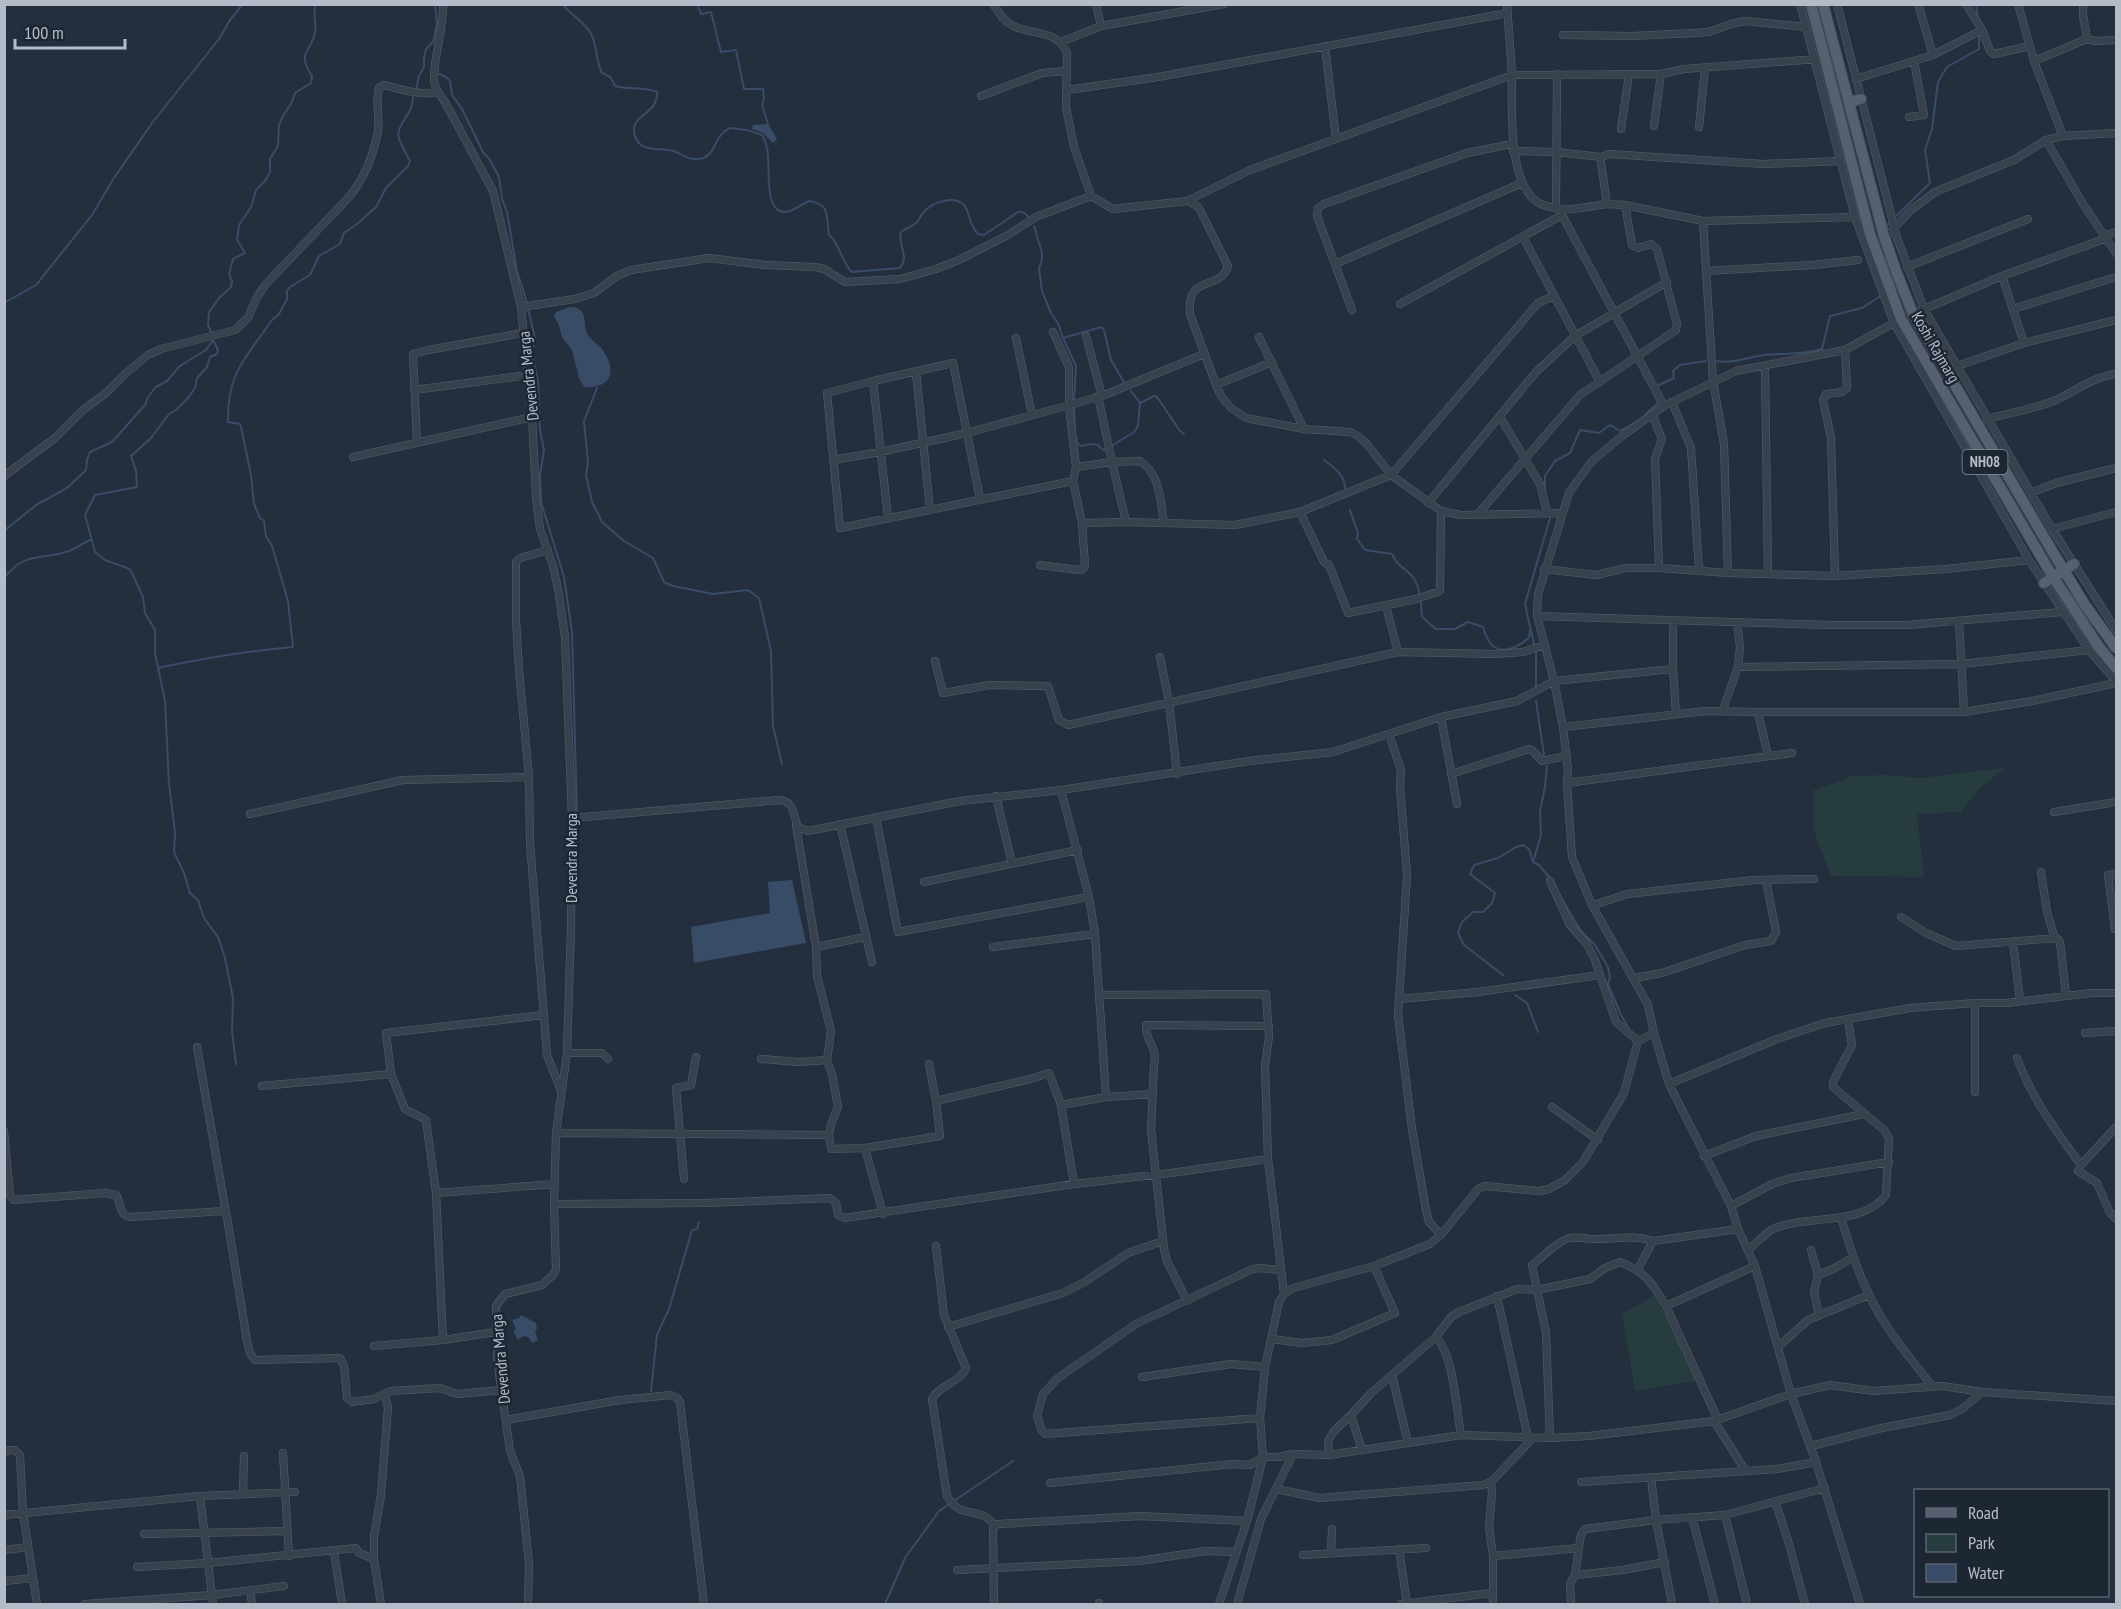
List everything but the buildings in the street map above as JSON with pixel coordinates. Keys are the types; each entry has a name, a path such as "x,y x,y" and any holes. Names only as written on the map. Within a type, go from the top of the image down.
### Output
{"main road":[{"name":"Koshi Rajmarg","path":"1811,4 1820,59 1854,194 1868,242 1898,321 2048,580 2116,668"},
{"name":"Koshi Rajmarg","path":"1823,4 1848,102 1888,228 1896,271 2064,570 2085,605 2116,648"},
{"path":"1848,102 1861,99"},
{"path":"2048,580 2074,564"}],"street":[{"path":"4,476 55,438 83,410 106,393 148,355 160,349 226,334 241,326 248,318 257,297 266,284 360,182 366,171 378,130 377,95 379,88 384,85 430,94 437,92 434,82 442,27 442,4"},
{"path":"993,4 1002,18 1014,27 1041,32 1061,42 1067,53 1066,107 1074,147 1091,196 1113,209 1186,201 1250,170 1512,75 1661,74 1705,68 1820,59 1850,52"},
{"path":"1096,4 1101,26"},
{"path":"1061,42 1101,26 1224,4"},
{"path":"1800,4 1806,27 1820,59 1841,161 1854,194 1855,217 1868,242"},
{"path":"1837,4 1861,99 1888,228 1906,267 1918,312 1957,366 2052,529 2116,630"},
{"path":"1918,4 1933,55"},
{"path":"1966,4 1982,30 1990,51 1994,54 2030,46"},
{"path":"2018,4 2034,61 2063,136"},
{"path":"2083,4 2082,15 2087,39"},
{"path":"1067,90 1158,77 1507,9 1512,75 1513,147 1522,183 1533,198 1560,211"},
{"path":"1563,35 1632,36 1708,32 1745,21 1806,27"},
{"path":"1856,79 1933,55 1982,30"},
{"path":"2034,61 2087,39 2116,40"},
{"path":"1325,46 1336,140"},
{"path":"1909,117 1924,115 1914,61"},
{"path":"1699,127 1705,68"},
{"path":"981,96 1042,73 1066,70"},
{"path":"1557,74 1560,211 1664,406"},
{"path":"1621,129 1629,74"},
{"path":"1654,126 1661,74"},
{"name":"Devendra Marga","path":"437,92 445,102 493,191 521,308 532,417 537,508 540,529 558,589 564,637 572,818 567,1053 556,1133 554,1204 556,1269 543,1285 505,1294 496,1306 495,1332 510,1451 520,1476 529,1564 528,1605"},
{"path":"1888,228 1935,192 2014,160 2046,140 2063,136 2116,133"},
{"path":"2046,140 2083,204 2116,252"},
{"path":"1352,310 1317,216 1318,208 1467,153 1513,147 1601,157 1614,154 1763,164 1841,161"},
{"path":"1601,157 1607,204"},
{"path":"1335,264 1522,183"},
{"path":"521,308 575,299 594,293 617,276 631,270 709,258 765,265 815,267 824,269 845,282 900,279 959,260 1008,235 1036,217 1091,196"},
{"path":"1186,201 1199,208 1228,266 1222,276 1197,288 1189,302 1190,314 1216,385 1221,396 1231,408 1246,418 1304,429 1350,432 1359,436 1391,475 1441,511 1461,514 1562,513"},
{"path":"1400,304 1523,237 1560,211 1607,204 1703,221 1855,217"},
{"path":"1478,514 1580,395 1676,330 1677,324 1667,282 1655,246 1652,244 1638,248 1632,245 1625,206"},
{"path":"1906,267 2028,219"},
{"path":"1703,221 1713,381 1724,444 1728,573"},
{"path":"1860,1605 1825,1488 1791,1394 1755,1266 1738,1229 1731,1206 1669,1084 1648,1005 1609,937 1572,857 1567,756 1554,681 1537,616 1538,594 1569,493 1591,462 1664,406 1736,371 1845,350 1918,312 2002,276 2116,232"},
{"path":"1523,237 1600,382"},
{"path":"1706,271 1813,266 1858,260"},
{"path":"2002,276 2024,343"},
{"path":"2013,309 2116,277"},
{"path":"1428,503 1536,372 1575,336 1667,282"},
{"path":"1082,523 1235,525 1299,512 1391,475 1538,303 1554,296"},
{"path":"1957,366 2024,343 2116,320"},
{"path":"1563,727 1706,711 1964,712 2116,682 2089,650 2062,612 2048,580 2029,560 1898,321"},
{"path":"1040,565 1083,569 1082,523 1073,481 1076,467 1069,405 1068,367 1053,332"},
{"path":"417,443 413,357 415,352 523,333"},
{"path":"1086,336 1126,522"},
{"path":"1259,337 1304,429"},
{"path":"1016,338 1032,415"},
{"path":"1835,576 1831,438 1823,400 1826,394 1842,392 1847,388 1845,350"},
{"path":"833,460 968,433 1069,405 1100,396 1204,354"},
{"path":"1216,385 1272,362"},
{"path":"980,499 953,363 827,393 840,528 1073,481"},
{"path":"1765,366 1768,574"},
{"path":"916,372 930,510"},
{"path":"1987,419 2055,400 2110,374 2116,374"},
{"path":"414,390 528,375"},
{"path":"873,381 888,518"},
{"path":"1672,402 1691,448 1699,570"},
{"path":"1652,414 1662,439 1655,459 1659,568"},
{"path":"353,457 532,417"},
{"path":"1500,417 1526,457 1540,484 1547,512"},
{"path":"1076,467 1140,461 1156,479 1164,523"},
{"path":"2031,493 2056,483 2116,468"},
{"path":"1299,512 1324,562 1329,565 1348,613 1437,594 1441,587 1441,511"},
{"path":"2052,529 2116,512"},
{"path":"548,550 520,558 515,565 519,670 529,777 530,843 547,1055 561,1091"},
{"path":"1544,569 1596,575 1626,568 1659,568 1728,573 1835,576 1946,569 2029,560"},
{"path":"1386,606 1398,652"},
{"path":"1537,616 1907,625 2062,612"},
{"path":"1673,620 1676,714"},
{"path":"1959,621 1964,712"},
{"path":"1722,712 1738,667 1740,647 1737,622"},
{"path":"935,662 943,693 990,685 1048,686 1059,720 1064,724 1398,652 1494,654 1523,652 1545,645"},
{"path":"1738,667 1961,664 2089,650"},
{"path":"1160,657 1169,702 1177,774"},
{"path":"796,823 804,831 996,796 1061,790 1177,774 1249,761 1333,752 1441,717 1517,701 1554,681 1673,669"},
{"path":"1758,712 1768,756"},
{"path":"1441,717 1457,804"},
{"path":"1389,734 1401,770 1400,787 1407,875 1398,1016 1399,1032 1424,1200 1430,1222 1441,1235"},
{"path":"1451,774 1529,749 1542,761 1567,756"},
{"path":"1567,783 1792,753"},
{"path":"250,814 403,780 529,777"},
{"path":"1061,790 1078,850 1095,934 1106,1097"},
{"path":"996,796 1012,864"},
{"path":"572,818 785,800 791,805 796,823 816,947 817,976 831,1031 827,1060 838,1107 831,1124 829,1136 831,1149 865,1148 940,1136 929,1064"},
{"path":"2054,812 2116,802"},
{"path":"876,817 898,932 1089,897"},
{"path":"840,824 872,962"},
{"path":"924,882 1078,850"},
{"path":"2041,872 2047,912 2054,936 2060,942 2066,996"},
{"path":"2115,929 2108,875 2116,874"},
{"path":"1594,905 1627,894 1766,880 1814,879"},
{"path":"1634,978 1662,973 1745,945 1771,941 1776,932 1766,880"},
{"path":"1550,881 1570,924 1586,943 1596,960 1616,1022 1638,1041"},
{"path":"1901,917 1926,933 1956,946 2054,936"},
{"path":"993,946 1095,934"},
{"path":"816,947 865,938"},
{"path":"2013,941 2020,1001"},
{"path":"1399,999 1478,992 1600,975"},
{"path":"1669,1084 1725,1060 1825,1023 1910,1008 2116,993"},
{"path":"1099,995 1266,994 1269,1026 1265,1065 1268,1159 1284,1294"},
{"path":"1975,1003 1975,1092"},
{"path":"443,1340 436,1193 426,1120 405,1109 391,1074 386,1033 544,1015"},
{"path":"1748,1250 1772,1230 1790,1224 1841,1217 1874,1208 1886,1195 1888,1138 1884,1130 1833,1087 1833,1082 1852,1045 1848,1020"},
{"path":"1187,1301 1167,1261 1163,1241 1151,1130 1156,1054 1146,1033 1146,1024 1269,1026"},
{"path":"2085,1033 2116,1031"},
{"path":"1219,1605 1247,1521 1263,1457 1260,1418 1265,1367 1279,1302 1284,1294 1293,1288 1374,1266 1430,1244 1441,1235 1478,1189 1485,1186 1539,1191 1549,1189 1565,1180 1583,1162 1598,1140 1624,1093 1638,1041 1654,1033"},
{"path":"197,1047 247,1341 252,1357 258,1361 340,1358 344,1366 346,1393 350,1400 367,1401 390,1391 440,1388 458,1394 501,1390"},
{"path":"567,1053 602,1053 608,1059"},
{"path":"684,1179 676,1088 692,1085 696,1057"},
{"path":"2017,1058 2027,1084 2045,1116 2081,1165 2116,1127"},
{"path":"761,1059 800,1062 827,1060"},
{"path":"936,1101 1030,1079 1049,1072 1061,1105 1074,1184"},
{"path":"262,1086 391,1074"},
{"path":"1061,1105 1106,1097 1153,1094"},
{"path":"1552,1107 1598,1140"},
{"path":"1704,1156 1756,1136 1864,1114"},
{"path":"4,1131 10,1195 14,1200 106,1192 116,1195 121,1211 130,1217 219,1210 226,1213"},
{"path":"556,1133 829,1136"},
{"path":"865,1148 883,1214"},
{"path":"554,1204 706,1203 830,1198 836,1203 837,1212 841,1217 883,1214 1074,1184 1268,1159"},
{"path":"1731,1206 1772,1184 1791,1178 1888,1162"},
{"path":"2078,1171 2097,1183 2109,1211 2116,1219"},
{"path":"436,1193 555,1185"},
{"path":"1841,1217 1852,1258 1869,1295 1889,1330 1932,1386"},
{"path":"1550,1438 1546,1333 1532,1265 1570,1237 1593,1239 1627,1237 1653,1241 1738,1229"},
{"path":"948,1327 1063,1293 1083,1283 1128,1253 1163,1241"},
{"path":"1638,1269 1653,1241"},
{"path":"936,1246 944,1315 966,1368 964,1373 935,1394 932,1399 947,1496 952,1505 960,1511 985,1515 995,1525"},
{"path":"1811,1250 1818,1275 1814,1292 1819,1315"},
{"path":"1818,1275 1852,1258"},
{"path":"1329,1455 1330,1435 1371,1393 1436,1337 1450,1317 1517,1289 1537,1290 1590,1279 1605,1268 1620,1262 1638,1269 1666,1306 1716,1421 1744,1470"},
{"path":"1272,1340 1318,1343 1332,1340 1395,1313 1374,1266"},
{"path":"1666,1306 1755,1266"},
{"path":"1260,1418 1045,1434 1037,1416 1043,1394 1058,1378 1136,1324 1253,1269 1279,1270 1282,1273"},
{"path":"1778,1347 1808,1320 1869,1295"},
{"path":"1497,1296 1530,1438"},
{"path":"374,1346 443,1340 495,1332"},
{"path":"1436,1337 1443,1344 1449,1359 1461,1435"},
{"path":"1142,1377 1231,1364 1265,1367"},
{"path":"1392,1375 1408,1443"},
{"path":"1050,1483 1233,1464 1250,1465 1263,1457 1293,1454 1329,1455 1461,1435 1530,1438 1589,1436 1716,1421 1791,1394 1830,1385 1873,1391 1942,1386 1982,1392 2116,1401"},
{"path":"1811,1446 1882,1428 1950,1415 1962,1409 1982,1392"},
{"path":"381,1605 374,1559 374,1537 381,1495 388,1408 384,1395"},
{"path":"506,1420 620,1400 671,1395 677,1398 680,1402 704,1605"},
{"path":"1352,1415 1362,1450"},
{"path":"1276,1489 1320,1498 1483,1485 1491,1482 1530,1438"},
{"path":"4,1451 15,1450 20,1455 23,1512 37,1605"},
{"path":"283,1453 289,1556"},
{"path":"1237,1605 1261,1519 1293,1454"},
{"path":"243,1494 244,1456"},
{"path":"1581,1482 1777,1468 1816,1462"},
{"path":"1651,1477 1656,1520 1672,1605"},
{"path":"1491,1482 1489,1527 1493,1556 1493,1605"},
{"path":"1571,1605 1570,1584 1575,1575 1581,1534 1586,1530 1656,1520 1725,1515 1825,1488"},
{"path":"4,1515 200,1496 295,1492"},
{"path":"200,1496 213,1605"},
{"path":"1775,1501 1805,1605"},
{"path":"1725,1515 1747,1605"},
{"path":"994,1605 993,1528 1003,1522 1140,1516 1247,1521"},
{"path":"1692,1517 1715,1605"},
{"path":"1331,1553 1332,1529"},
{"path":"144,1534 286,1531"},
{"path":"4,1550 28,1547"},
{"path":"137,1568 334,1552 356,1548 359,1553 374,1559"},
{"path":"1303,1555 1426,1548"},
{"path":"1493,1556 1579,1548"},
{"path":"1399,1549 1404,1604 1492,1593"},
{"path":"957,1570 1139,1561 1206,1551 1236,1552"},
{"path":"334,1552 342,1605"},
{"path":"1575,1575 1623,1570 1665,1562"},
{"path":"4,1581 33,1578"},
{"path":"86,1605 212,1595 284,1586"},
{"path":"250,1590 252,1605"}],"green space":[{"path":"2005,768 1979,789 1961,812 1917,814 1924,877 1831,876 1814,831 1813,791 1852,776 1884,775 1921,778"},
{"path":"1655,1295 1698,1380 1635,1391 1622,1314"}],"water":[{"path":"768,124 777,139 773,143 763,133 752,129 753,125"},
{"path":"570,307 581,310 588,335 608,360 609,378 600,385 584,387 579,378 572,350 562,337 554,316 556,312"},
{"path":"792,880 806,943 694,963 691,927 770,913 768,882"},
{"path":"521,1315 536,1323 535,1332 538,1340 532,1343 528,1337 523,1336 518,1340 513,1331 516,1329 512,1320"}],"waterway":[{"path":"4,303 36,285 92,215 112,181 152,123 219,39 243,4"},
{"path":"212,334 208,325 209,312 231,287 232,281 229,274 233,259 245,253 237,240 239,225 251,207 256,190 270,172 270,159 278,146 279,125 283,116 295,93 311,83 312,76 307,68 305,57 315,32 316,4"},
{"path":"416,90 424,67 426,49 433,42 437,24 435,4"},
{"path":"562,4 590,32 602,73 607,75 615,86 657,92 654,105 635,124 634,133 640,144 648,148 669,150 689,158 699,159 707,156 721,135 730,128 762,135 768,151 769,188 773,204 778,210 784,212 809,201 821,205 826,212 829,235 852,272 900,268 904,259 901,232 915,224 924,212 938,203 955,200 964,205 972,226 978,234 984,235 1018,212 1023,212 1031,219"},
{"path":"697,4 701,14 711,12 721,52 736,50 744,89 763,89 762,105 768,124"},
{"path":"1976,4 1978,20"},
{"path":"1885,227 1930,183 1925,150 1932,129 1938,82 1947,67 1979,49 1979,34"},
{"path":"439,74 450,81 452,95 499,177 517,271 527,303"},
{"path":"158,668 225,655 293,647 288,601 272,546 266,536 264,521 260,518 254,504 251,475 241,427 240,424 228,422 231,390 240,366 272,320 279,314 290,287 310,275 319,256 340,244 344,233 376,207 386,188 408,166 410,161 398,133 411,108 413,95"},
{"path":"1034,226 1042,253 1039,269 1042,291 1076,366 1074,401"},
{"path":"1717,361 1735,361 1764,355 1801,353 1822,349 1830,316 1862,308 1882,295"},
{"path":"528,309 535,338 532,354 538,382 540,430 544,450 540,476 541,502 564,577 572,632 577,815"},
{"path":"1063,338 1101,327 1104,330 1111,360 1125,384"},
{"path":"4,531 36,505 67,488 86,470 90,452 112,442 145,405 156,387 167,381 180,366 206,350 213,340 218,350 217,354 210,357 207,367 197,378 195,388 188,398 169,414 151,438 131,456 136,471 137,487 95,495 85,515 95,552 105,560 131,571 143,597 145,613 155,630 155,653 165,701 169,784 175,832 174,852 190,893 198,900 204,918 218,937 225,958 233,998 232,1031 236,1064"},
{"path":"1659,385 1674,378 1673,371 1680,365 1706,361"},
{"path":"597,388 584,421 588,462 586,475 592,502 602,522 624,541 653,558 664,582 713,594 748,590 759,598 771,651 773,726 782,764"},
{"path":"1131,391 1140,403 1154,396 1157,397 1184,434"},
{"path":"1113,445 1134,432 1138,426 1140,403"},
{"path":"1645,415 1658,403"},
{"path":"1074,407 1075,431"},
{"path":"1545,492 1545,476 1555,461 1570,453 1580,430 1599,433 1610,425 1620,431 1638,421"},
{"path":"1076,437 1077,443 1081,446 1090,444 1098,445 1103,450 1106,449"},
{"path":"1324,460 1341,475 1345,488"},
{"path":"1350,510 1358,533 1357,539 1365,550 1392,554 1416,581 1420,593 1422,617 1436,629 1455,629 1468,622 1483,627 1491,644 1504,650 1519,645 1529,638 1530,630"},
{"path":"1534,644 1525,604 1550,518"},
{"path":"4,578 20,563 69,551 90,540"},
{"path":"1536,652 1536,686"},
{"path":"1536,701 1544,755"},
{"path":"1534,859 1541,835 1540,811 1547,766"},
{"path":"577,820 577,872"},
{"path":"1503,975 1464,945 1458,933 1462,922 1473,912 1483,912 1492,903 1495,893 1470,874 1474,865 1498,858 1523,845 1529,849 1533,862 1539,865 1550,878"},
{"path":"1562,899 1580,930 1595,945 1608,967 1610,977 1608,984 1630,1031"},
{"path":"1515,995 1527,1003 1538,1032"},
{"path":"651,1391 657,1335 669,1309 692,1230 697,1229 699,1222"},
{"path":"885,1604 905,1558 939,1511 1013,1461"}]}
